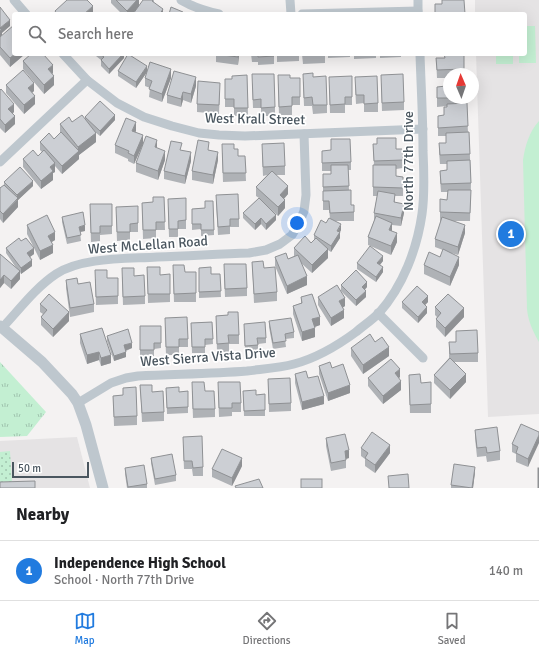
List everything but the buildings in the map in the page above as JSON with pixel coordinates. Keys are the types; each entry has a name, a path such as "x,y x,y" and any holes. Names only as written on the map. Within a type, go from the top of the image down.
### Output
{"street":[{"path":"14,0 24,12"},
{"path":"181,0 208,12"},
{"path":"290,0 291,12"},
{"path":"418,0 418,12"},
{"name":"West Krall Street","path":"65,56 87,80 117,103 144,117 199,133 245,136 423,129"},
{"name":"North 77th Drive","path":"378,313 399,284 409,262 418,236 422,214 424,190 420,56"},
{"path":"0,162 87,80"},
{"name":"West McLellan Road","path":"1,327 40,287 57,274 72,266 109,260 249,253 266,250 280,244 292,235 304,211 306,195 304,134"},
{"path":"378,313 423,358"},
{"name":"West Sierra Vista Drive","path":"78,403 111,383 126,378 138,376 267,369 294,364 316,357 342,342 378,313"},
{"path":"1,327 42,362 72,394 78,403 86,425 103,488"}],"shaded area":[{"path":"475,0 539,0 539,414 488,417 478,104 479,104 479,68 476,68 476,56 527,56 527,12 475,12"},
{"path":"77,437 90,488 0,488 0,441"}],"green space":[{"path":"527,26 535,26 536,63 519,63 519,56 527,56"},
{"path":"496,56 513,56 513,64 496,64"},
{"path":"539,121 539,342 528,318 527,309 523,160 528,139"},
{"path":"0,362 46,412 27,436 0,437"},
{"path":"10,451 12,483 0,484 0,452"}],"place":[{"name":"Independence High School","path":"511,234"}]}
